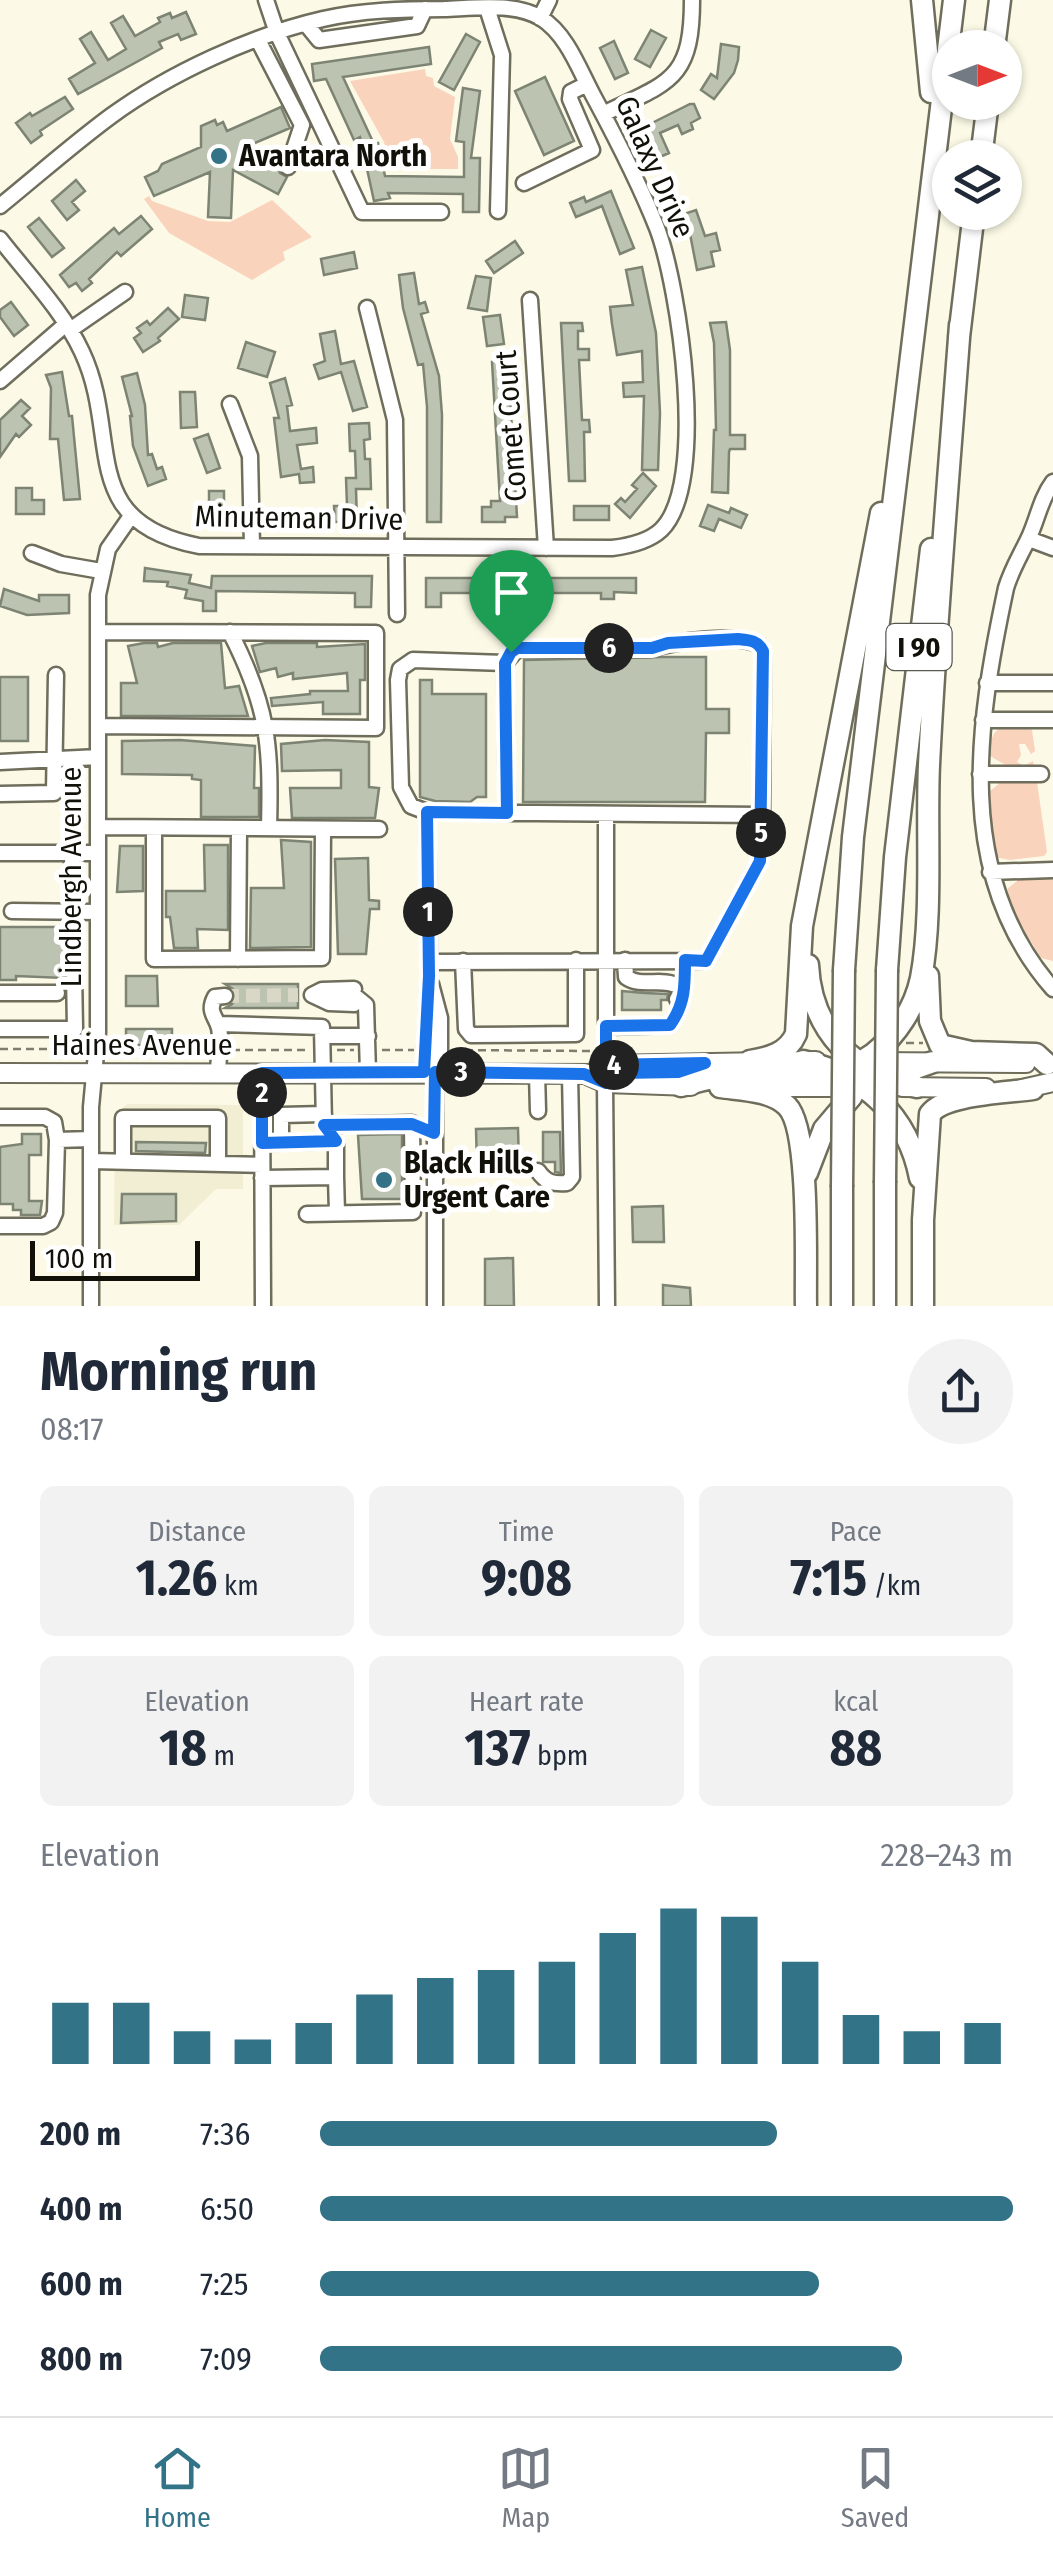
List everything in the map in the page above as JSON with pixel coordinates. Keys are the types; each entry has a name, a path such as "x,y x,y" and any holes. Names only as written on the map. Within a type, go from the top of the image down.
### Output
{"highway":[{"path":"922,0 932,72 928,201"},
{"name":"I 90","path":"842,1306 844,970 852,855 954,0"},
{"path":"996,30 1000,0"},
{"name":"I 90","path":"885,1306 886,970 899,820 972,230"},
{"path":"682,1086 722,1076 803,1076 852,1064 885,1042 905,1018 916,994 924,960 936,661 960,326"},
{"path":"750,1062 779,1053 794,1039 798,950 854,651 906,404"},
{"path":"810,888 811,989 824,1024 906,1136 920,1176 923,1220"},
{"path":"923,1306 928,1124 934,1108 957,1098 1046,1075 1036,1054 958,1051 948,1049 936,1039 928,1008 926,894"},
{"path":"803,1061 852,1064"},
{"path":"804,1205 808,1170 818,1140 840,1106 871,1085 933,1062"},
{"path":"871,1085 916,1087"},
{"path":"720,1088 776,1098 791,1110 799,1132 806,1306"}],"main road":[{"path":"606,1066 803,1061"},
{"path":"852,1064 933,1062 1046,1075"},
{"path":"577,1074 600,1074 606,1066"},
{"path":"606,1066 682,1086 871,1085"},
{"name":"Haines Avenue","path":"0,1073 577,1074"},
{"path":"916,1087 1046,1075"}],"street":[{"path":"266,0 276,33 362,212 441,212"},
{"path":"0,206 146,92 276,33 363,13 424,9 486,8 540,18 548,0"},
{"path":"603,114 668,82 676,72 691,41 692,0"},
{"path":"486,8 502,56 498,211"},
{"name":"Galaxy Drive","path":"540,18 556,32 603,114 656,228 681,322 686,392 680,484 668,522 650,538 612,548 546,548"},
{"path":"258,40 302,125 288,168"},
{"path":"524,183 592,150 570,99 571,92 586,84"},
{"path":"0,240 68,327 92,378 109,478 131,516"},
{"path":"0,381 68,327 125,292"},
{"name":"Comet Court","path":"530,300 546,548"},
{"path":"367,308 396,420 397,614"},
{"path":"230,404 250,456 252,546"},
{"path":"1050,980 1014,932 990,872 981,821 980,774 987,683 1006,588 1053,482"},
{"name":"Minuteman Drive","path":"131,516 176,542 200,546 546,548"},
{"name":"Lindbergh Avenue","path":"91,1306 91,1140 98,1032 101,571 108,548 131,516"},
{"path":"1029,539 1053,548"},
{"path":"32,553 61,564 101,571"},
{"path":"98,632 376,633 376,728 98,726"},
{"path":"230,632 256,688 267,728 269,828"},
{"path":"429,970 463,961 706,961 760,861 760,644 738,639 668,643 652,648 517,648 511,652 505,663 507,813"},
{"path":"505,663 413,660 400,669 400,788 412,806 427,812 762,815"},
{"path":"0,794 54,792 56,675"},
{"path":"987,683 1053,683"},
{"path":"983,720 1053,720"},
{"path":"0,762 98,756"},
{"path":"980,774 1041,774"},
{"path":"427,812 429,970 424,1050 433,1072"},
{"path":"606,814 607,1306"},
{"path":"98,828 379,829"},
{"path":"154,828 154,959 322,958 323,829"},
{"path":"238,959 239,828"},
{"path":"0,1029 75,1029 72,852"},
{"path":"0,853 98,852"},
{"path":"990,872 1053,870"},
{"path":"12,911 98,912"},
{"path":"463,961 466,1029 470,1036 576,1034 576,960"},
{"path":"625,960 626,978 631,982 672,982 678,986 680,994 662,1026"},
{"path":"606,1026 670,1025 685,996 685,960"},
{"path":"429,970 440,1018 440,1050 433,1072 435,1306"},
{"path":"0,993 57,993"},
{"path":"368,1015 354,1004 329,1004 305,995 362,998 368,1015 368,1072"},
{"path":"218,1073 218,1024 211,1015 211,1004 216,997 224,996"},
{"path":"218,1024 322,1027 324,1119 336,1141 337,1213"},
{"path":"324,1043 368,1043"},
{"path":"262,1073 263,1306"},
{"path":"537,1074 538,1111"},
{"path":"538,1172 544,1180 556,1184 567,1183 572,1177 577,1074"},
{"path":"281,1142 281,1116 412,1124 434,1133"},
{"path":"0,1117 45,1117 54,1122 57,1140 55,1212 50,1222 43,1226 0,1226"},
{"path":"123,1161 123,1118 218,1118 218,1164"},
{"path":"412,1124 413,1212"},
{"path":"57,1140 91,1140"},
{"path":"262,1143 336,1141"},
{"path":"91,1162 218,1164 336,1177"},
{"path":"307,1214 413,1212 435,1216"}],"path":[{"path":"885,1042 924,1043 936,1039"},
{"path":"111,1050 368,1043 424,1050"},
{"path":"0,1050 84,1049"},
{"path":"440,1050 606,1066"}],"shaded area":[{"path":"425,69 434,86 455,97 450,139 458,157 458,169 390,169 384,142 350,81"},
{"path":"149,196 152,201 208,221 230,222 272,200 312,237 283,252 285,260 252,280 169,233 144,199"},
{"path":"1025,726 1032,730 1035,751 1031,754 1025,744 1019,744 1021,755 1017,762 1024,766 1033,761 1034,767 1011,768 990,756 997,730"},
{"path":"1002,781 1037,782 1047,852 1044,856 1010,860 995,857 989,792"},
{"path":"1021,878 1053,879 1053,961 1041,958 1016,917 1007,889"},
{"path":"127,1104 243,1105 243,1189 216,1189 179,1225 114,1225 115,1116"}],"building":[{"path":"186,12 196,34 181,40 178,34 159,42 162,48 78,94 69,79 95,63 80,39 91,32 108,60 126,49 111,23 123,16 135,36 160,22 158,18"},
{"path":"651,30 666,38 650,67 635,59"},
{"path":"466,34 480,42 454,90 439,82"},
{"path":"614,41 628,73 615,79 600,48"},
{"path":"721,44 739,47 738,60 734,73 714,99 701,90 711,74 717,78"},
{"path":"429,47 431,64 343,77 374,144 378,143 385,176 464,177 464,142 456,141 463,88 480,91 471,158 480,158 479,212 463,212 463,194 388,193 390,198 374,201 360,137 354,140 326,79 314,81 312,64"},
{"path":"545,77 574,141 544,155 515,91"},
{"path":"65,97 73,109 40,131 42,135 31,143 16,123"},
{"path":"694,104 700,118 691,123 693,129 682,134 678,125 660,133 669,153 655,159 642,128"},
{"name":"Avantara North","path":"281,107 290,128 243,148 278,167 287,177 278,194 233,170 231,218 208,217 210,172 154,196 145,177 158,171 162,164 201,147 201,126 215,120 217,125 223,122 227,131"},
{"path":"76,180 85,191 72,202 79,210 67,220 52,201"},
{"path":"611,191 634,248 620,254 602,206 576,217 570,203 584,197 586,202"},
{"path":"696,210 705,236 716,233 720,250 711,252 714,266 697,270 690,234 681,215"},
{"path":"141,216 152,229 121,256 117,252 82,291 76,283 69,287 60,275 114,228 119,234"},
{"path":"39,218 64,248 52,257 28,227"},
{"path":"515,241 523,253 494,273 486,261"},
{"path":"354,252 357,268 324,275 321,259"},
{"path":"642,267 656,333 658,470 642,470 644,396 624,397 623,383 643,382 642,351 617,355 610,307 633,305 626,270"},
{"path":"414,273 419,304 425,302 428,312 421,314 439,376 441,522 427,522 423,364 418,365 399,275"},
{"path":"476,276 491,278 487,311 468,308"},
{"path":"185,295 208,298 205,320 182,317"},
{"path":"11,302 28,325 14,336 0,317 0,310"},
{"path":"168,308 179,319 158,338 160,341 143,352 134,338 141,333 137,328 147,321 150,325"},
{"path":"500,315 504,344 487,346 483,317"},
{"path":"726,322 730,350 730,435 745,435 745,449 729,452 728,493 712,492 716,430 710,323"},
{"path":"561,323 582,323 578,349 589,349 589,360 579,360 582,420 589,420 590,432 584,432 585,481 569,481"},
{"path":"335,331 341,364 354,361 367,407 353,411 341,372 319,379 314,365 325,361 320,334"},
{"path":"246,342 275,352 267,377 238,368"},
{"path":"508,361 517,517 505,517 505,522 482,522 482,507 500,501 492,362"},
{"path":"62,372 72,416 80,499 64,500 58,439 50,439 51,388 46,375"},
{"path":"137,373 145,405 148,455 152,454 157,469 162,467 166,479 148,486 133,446 132,416 122,377"},
{"path":"285,378 292,405 287,406 290,431 316,428 317,443 297,445 301,469 313,467 314,482 300,483 299,474 281,477 274,418 279,418 270,383"},
{"path":"180,392 195,392 197,427 181,428"},
{"path":"21,400 30,408 22,416 31,425 19,437 16,434 0,457 0,420"},
{"path":"369,423 370,439 364,440 365,459 370,459 371,489 356,489 357,521 335,522 334,506 347,506 346,478 356,478 349,424"},
{"path":"208,434 220,468 207,473 194,439"},
{"path":"643,473 656,486 630,518 615,504 621,498 625,502 637,489 632,485"},
{"path":"16,488 32,488 32,500 44,500 44,514 16,514"},
{"path":"209,491 224,491 224,521 202,521 202,504 209,507"},
{"path":"708,505 747,515 741,528 719,519 714,531 700,526"},
{"path":"574,506 609,506 609,520 574,520"},
{"path":"145,568 191,575 189,583 211,588 212,576 372,576 371,607 355,607 355,593 216,591 216,611 203,611 203,601 185,598 187,590 167,586 168,582 144,581"},
{"path":"426,578 636,578 636,593 614,592 614,599 601,599 601,593 441,593 441,607 426,607"},
{"path":"4,589 39,601 39,595 69,595 69,613 27,615 0,606"},
{"path":"157,643 158,647 173,643 221,643 225,688 239,686 248,716 121,716 121,683 137,683 128,646"},
{"path":"317,643 317,647 365,644 360,714 323,714 323,702 272,706 271,698 310,691 348,691 347,673 293,679 293,673 278,677 276,668 260,672 252,646"},
{"path":"706,657 706,709 729,709 729,733 706,733 705,802 523,802 524,660"},
{"path":"0,677 28,677 28,741 0,741"},
{"path":"420,680 432,680 432,694 486,694 486,797 470,802 420,797"},
{"path":"180,740 255,746 254,788 259,788 259,817 201,817 201,780 192,779 192,775 122,774 122,741"},
{"path":"369,742 369,787 379,788 375,818 292,818 290,788 341,788 341,770 282,771 281,744"},
{"path":"281,840 311,842 311,947 250,948 251,888 284,888"},
{"path":"204,845 228,845 228,930 197,929 198,948 174,948 170,917 166,917 166,891 205,891"},
{"path":"120,846 143,846 143,891 117,892"},
{"path":"368,858 369,900 379,901 379,909 370,909 366,954 338,954 335,859"},
{"path":"0,927 63,927 64,978 16,976 16,980 0,980"},
{"path":"126,976 157,976 158,1006 126,1006"},
{"path":"225,984 298,984 298,1008 225,1008 236,996"},
{"path":"622,991 668,994 667,1000 661,1000 661,1010 622,1010"},
{"path":"126,1029 172,1029 172,1045 126,1045"},
{"path":"518,1128 519,1164 477,1165 476,1129"},
{"path":"543,1132 560,1132 561,1173 555,1172 555,1162 543,1162"},
{"path":"22,1134 41,1134 41,1155 29,1155 29,1201 42,1201 40,1215 21,1215 21,1210 13,1210 13,1204 0,1204 0,1147 22,1144"},
{"name":"Black Hills Urgent Care","path":"402,1134 402,1199 362,1199 358,1135"},
{"path":"136,1142 206,1143 205,1153 136,1151"},
{"path":"122,1194 176,1194 176,1221 121,1223"},
{"path":"663,1206 664,1242 633,1242 632,1207"},
{"path":"513,1258 514,1306 485,1306 485,1259"},
{"path":"663,1285 690,1288 691,1306 663,1306"}],"tunnel":[{"path":"225,996 298,995"}],"place":[{"name":"Avantara North","path":"219,156"},
{"name":"Black Hills Urgent Care","path":"384,1180"}],"route":[{"path":"738,639 760,644 760,861 706,961 685,960 685,996 670,1025 606,1026 606,1065 705,1063 678,1072 619,1073 610,1076 606,1083 584,1074 435,1072 434,1133 412,1124 324,1125 336,1141 262,1143 262,1073 424,1072 429,976 427,812 507,813 505,663 511,652 517,648 652,648 668,643 738,639"}]}
